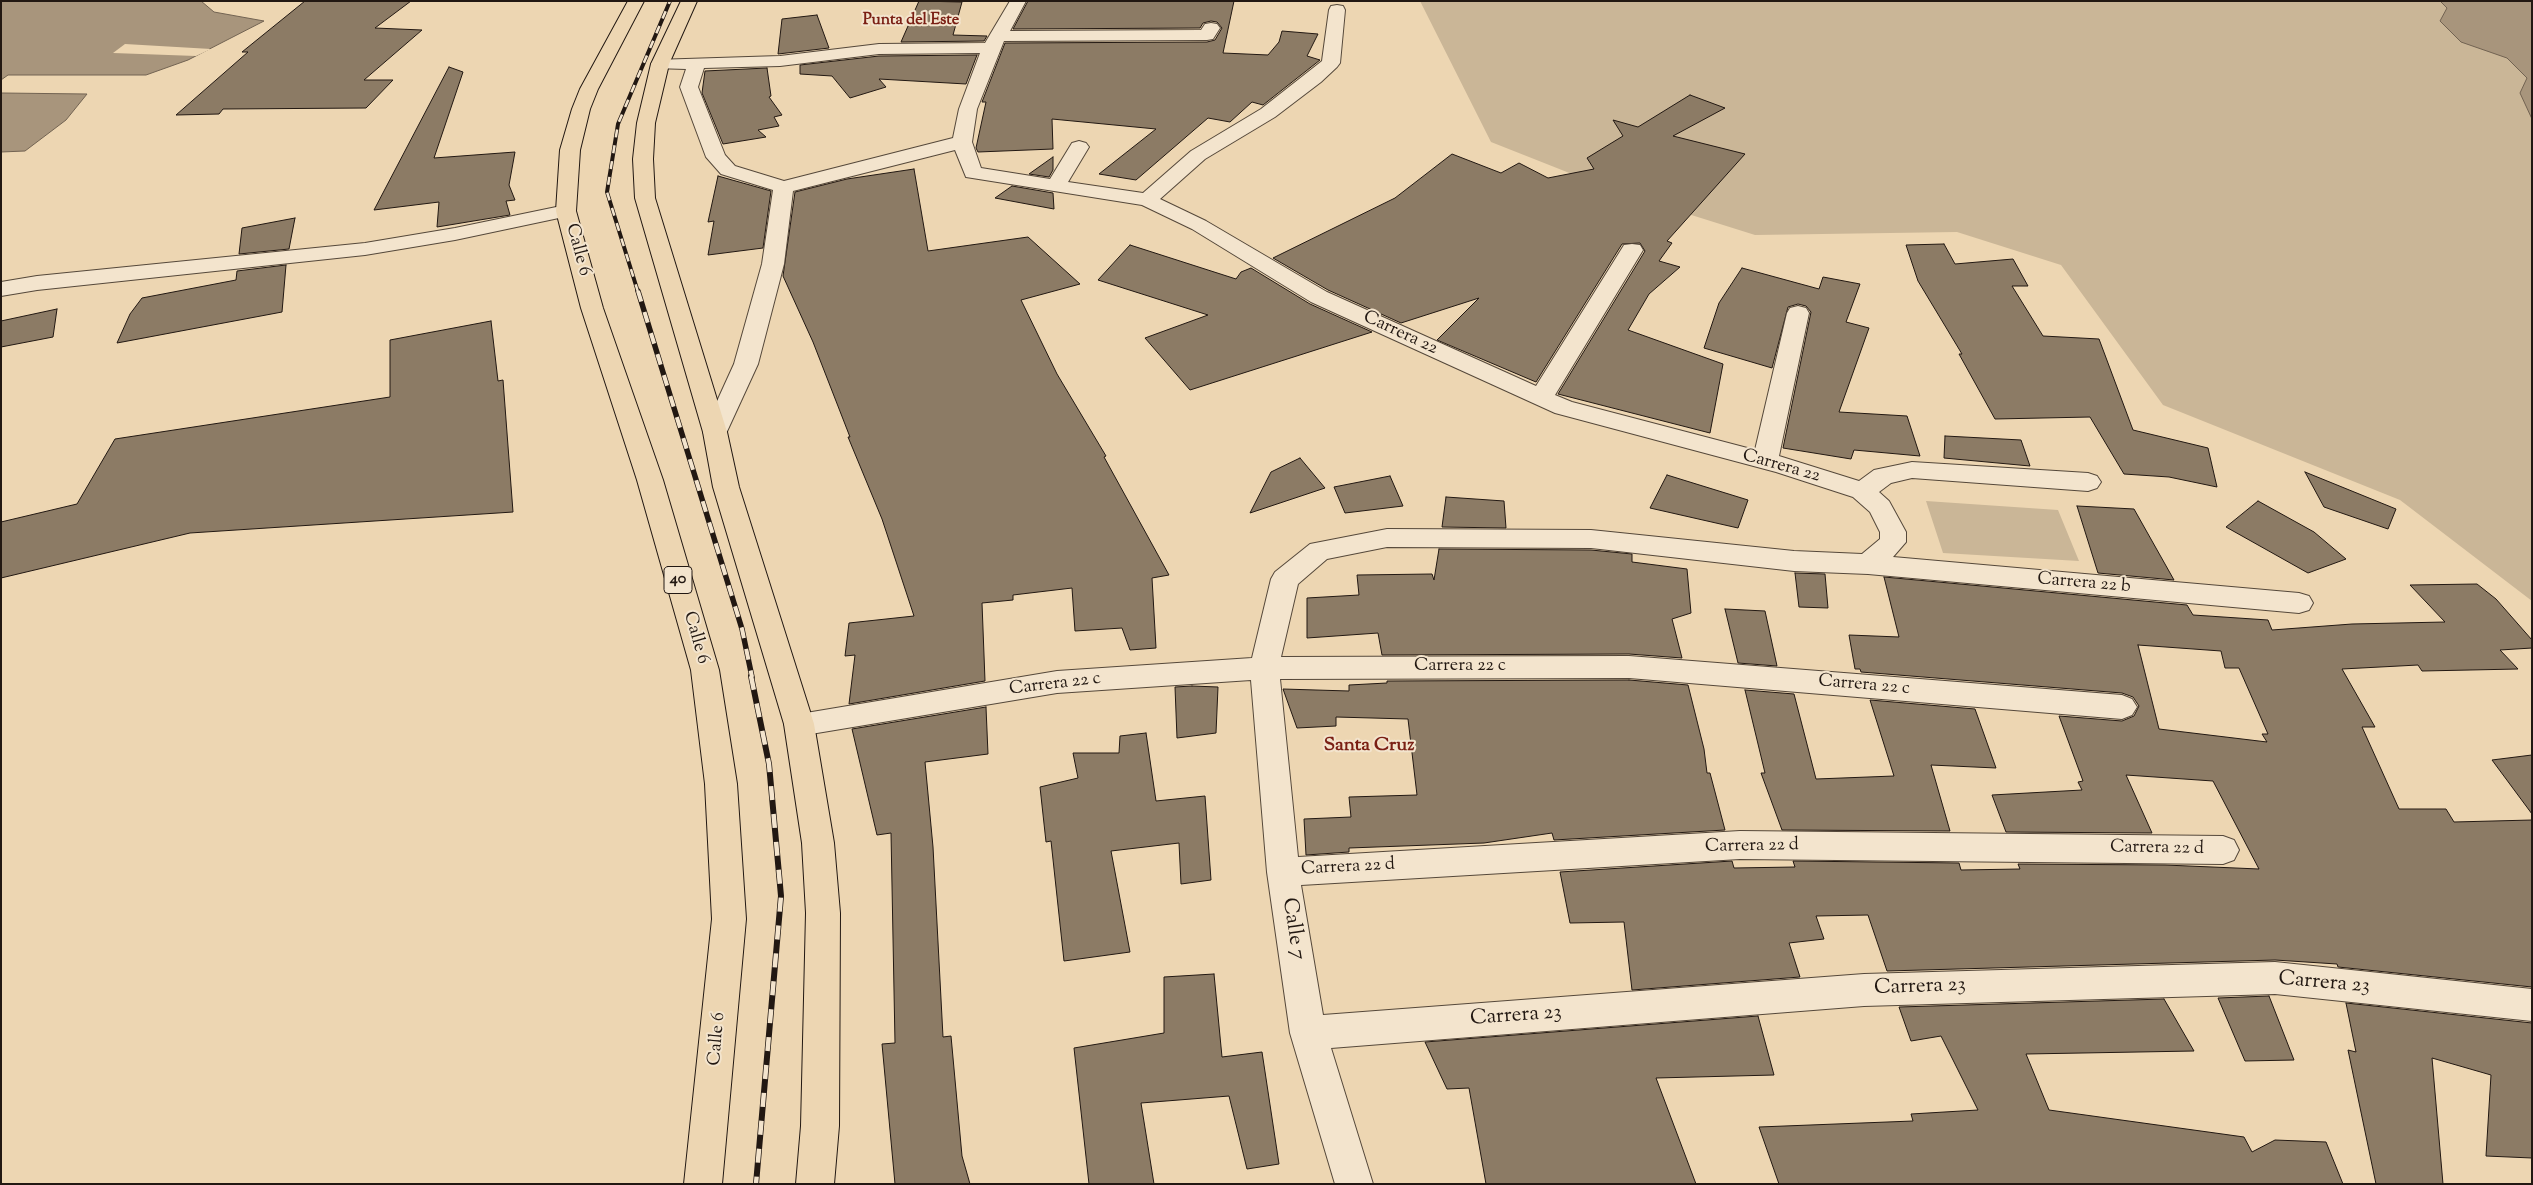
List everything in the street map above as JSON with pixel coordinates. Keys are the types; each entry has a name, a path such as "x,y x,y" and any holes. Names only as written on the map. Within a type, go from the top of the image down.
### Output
{"highway":[{"name":"Calle 6","path":"636,1 589,89 581,109 570,150 566,211 592,308 650,480 705,670 721,784 729,919 702,1184"},
{"path":"690,1 660,64 646,123 643,159 645,198 670,288 715,432 726,487 799,724 818,843 824,913 820,1126 816,1184"}],"street":[{"path":"697,64 689,87 716,157 728,170 783,187 962,142 968,109 994,42 1018,1"},
{"path":"1146,200 1198,155 1268,114 1315,78 1331,63 1337,10"},
{"path":"660,64 780,61 878,48 1207,35 1211,28"},
{"name":"Carrera 22","path":"962,142 973,173 1146,200 1199,225 1320,297 1564,408 1765,462 1862,491 1880,507 1893,532 1893,542 1868,564"},
{"path":"1054,187 1079,147"},
{"path":"715,432 746,364 773,264 783,187"},
{"path":"1,289 38,283 365,249 456,234 566,211"},
{"path":"1541,398 1632,250"},
{"path":"1765,462 1798,312"},
{"path":"1862,491 1883,476 1912,470 2088,482"},
{"path":"1264,668 1285,579 1319,551 1387,538 1591,539 1794,560 1868,564"},
{"name":"Carrera 22 b","path":"1868,564 2299,603"},
{"name":"Carrera 22 c","path":"799,724 1057,682 1264,668 1629,667 2122,708"},
{"name":"Calle 7","path":"1264,668 1283,872 1308,1034 1354,1184"},
{"name":"Carrera 22 d","path":"1283,872 1740,845 2223,850"},
{"name":"Carrera 23","path":"1308,1034 1864,990 2275,978 2532,1004"}],"shaded area":[{"path":"1,1 201,1 214,12 264,21 188,60 146,75 8,75 1,80"},
{"path":"1420,1 2532,1 2532,601 2400,500 2163,405 2061,265 1957,232 1755,235 1615,191 1491,142"},
{"path":"2440,1 2532,1 2532,119 2520,93 2527,78 2507,58 2461,42 2440,21 2447,8"},
{"path":"1,93 87,94 66,120 25,151 1,152"},
{"path":"1926,501 2058,510 2079,561 1943,553"}],"pier":[{"path":"125,44 211,49 196,56 113,53"}],"building":[{"path":"305,1 411,1 375,28 422,30 364,80 393,80 366,108 223,109 219,114 176,115 248,52 242,52"},
{"path":"919,1 962,2 953,35 987,36 984,41 901,42"},
{"path":"1028,1 1234,1 1223,53 1268,55 1279,42 1282,31 1318,34 1307,56 1320,60 1263,105 1252,102 1230,122 1208,118 1136,180 1099,174 1156,129 1052,119 1053,149 978,152 976,148 986,102 982,102 1005,43 1207,42 1215,40 1222,28 1217,22 1211,21 1203,23 1200,28 1013,29"},
{"path":"817,15 829,48 778,54 782,19"},
{"path":"977,55 966,84 879,79 886,87 850,98 832,76 800,74 800,65 879,56"},
{"path":"449,67 463,72 434,158 515,152 509,185 515,200 506,201 510,215 437,227 439,202 374,210"},
{"path":"767,68 771,96 769,97 782,115 774,117 779,126 758,130 766,137 723,144 702,93 705,71"},
{"path":"1690,95 1725,108 1673,136 1745,154 1667,241 1672,243 1659,261 1680,267 1649,294 1628,330 1723,364 1710,433 1558,394 1645,251 1640,243 1622,244 1536,382 1437,340 1479,298 1401,323 1328,290 1273,258 1395,198 1452,154 1501,173 1519,163 1548,178 1594,169 1587,158 1623,136 1613,120 1638,127"},
{"path":"1053,157 1053,170 1049,177 1029,174"},
{"path":"914,169 928,251 1028,237 1080,284 1021,300 1057,374 1106,456 1104,457 1169,575 1152,578 1156,648 1130,650 1122,628 1075,631 1072,588 1013,595 1013,600 982,603 985,681 849,704 855,655 845,656 849,623 914,616 882,519 848,437 850,437 813,342 783,276 795,192 847,179"},
{"path":"718,176 771,191 763,248 708,255 714,221 708,222"},
{"path":"1012,186 1053,193 1054,209 995,198"},
{"path":"295,218 289,249 239,254 242,228"},
{"path":"1944,244 1955,264 2013,259 2028,286 2012,286 2043,336 2099,339 2133,430 2208,448 2217,487 2169,477 2124,474 2090,417 1995,419 1959,354 1962,354 1918,281 1906,245"},
{"path":"1130,245 1236,279 1241,272 1251,268 1310,304 1372,332 1190,390 1145,338 1208,315 1098,280"},
{"path":"286,265 282,312 117,343 130,314 142,298 236,280 237,271"},
{"path":"1742,268 1819,289 1823,277 1860,284 1846,322 1869,328 1839,412 1907,416 1920,456 1854,450 1851,459 1783,448 1811,312 1806,306 1798,304 1788,307 1772,368 1704,348 1719,303"},
{"path":"57,309 53,337 1,347 1,321"},
{"path":"491,321 498,381 503,380 513,512 190,533 1,578 1,522 77,504 115,439 390,397 390,340"},
{"path":"1945,436 2021,440 2030,466 1944,458"},
{"path":"1300,458 1325,488 1250,513 1271,472"},
{"path":"2305,472 2396,509 2388,529 2324,507"},
{"path":"1667,475 1748,500 1738,528 1650,508"},
{"path":"1390,476 1403,506 1345,513 1334,487"},
{"path":"1446,497 1504,501 1506,528 1442,527"},
{"path":"2258,501 2314,532 2346,559 2308,573 2226,527"},
{"path":"2077,506 2134,509 2174,580 2098,573"},
{"path":"1439,549 1591,550 1632,554 1632,562 1687,569 1691,613 1672,619 1682,658 1629,654 1382,655 1378,633 1307,638 1307,598 1359,595 1357,575 1432,574 1434,580"},
{"path":"1795,573 1825,574 1828,608 1799,607"},
{"path":"1884,577 2187,605 2193,615 2268,620 2272,630 2352,624 2445,622 2410,585 2477,584 2496,599 2532,640 2532,648 2500,650 2518,669 2422,671 2418,665 2342,669 2375,727 2362,727 2399,809 2446,809 2454,822 2532,820 2532,987 2338,967 2337,964 2275,960 1887,971 1868,915 1816,916 1824,939 1789,943 1800,977 1632,990 1624,922 1570,923 1560,872 1732,861 1734,868 1795,867 1793,861 1959,863 1961,870 2020,869 2018,864 2165,865 2259,869 2213,781 2126,775 2152,833 2006,832 1992,795 2082,790 2078,782 2083,781 2059,716 2122,721 2134,716 2139,706 2133,697 2122,693 1861,672 1860,669 1855,669 1849,635 1899,637","holes":["2138,645 2221,651 2225,668 2239,668 2268,734 2262,734 2267,742 2159,729"]},
{"path":"1725,609 1765,611 1777,666 1738,663"},
{"path":"1629,680 1688,685 1704,749 1707,773 1710,773 1725,830 1554,840 1552,833 1484,843 1349,848 1349,852 1306,855 1304,819 1351,817 1349,797 1417,795 1408,719 1336,717 1336,726 1297,728 1283,689 1349,691 1349,685 1387,683 1387,681"},
{"path":"1175,687 1218,687 1216,733 1177,738"},
{"path":"1745,690 1794,694 1816,779 1894,776 1870,700 1975,709 1996,768 1931,765 1950,831 1782,830 1761,773 1765,773"},
{"path":"986,707 988,754 925,762 933,847 943,1037 951,1036 962,1156 970,1184 895,1184 882,1044 895,1043 891,833 877,835 852,729"},
{"path":"1146,733 1156,801 1205,796 1211,880 1181,884 1179,843 1111,851 1130,952 1064,961 1051,841 1046,842 1040,787 1078,778 1073,753 1119,753 1120,736"},
{"path":"2532,755 2532,814 2492,760"},
{"path":"1214,974 1222,1057 1262,1052 1279,1164 1247,1169 1229,1096 1141,1103 1154,1184 1089,1184 1074,1048 1164,1033 1164,977"},
{"path":"2269,996 2294,1060 2245,1061 2218,998"},
{"path":"2164,999 2194,1051 2026,1054 2049,1110 2244,1137 2252,1152 2275,1140 2326,1142 2343,1184 1779,1184 1759,1127 1913,1121 1911,1114 1978,1110 1941,1036 1911,1041 1899,1007"},
{"path":"2346,1003 2532,1023 2532,1158 2486,1156 2491,1075 2432,1058 2443,1184 2376,1184 2348,1050 2356,1052"},
{"path":"1758,1016 1774,1075 1656,1078 1696,1184 1486,1184 1469,1088 1447,1089 1425,1042"}],"railway":[{"path":"638,292 607,192 618,124 670,1"},
{"path":"638,291 742,629 752,677"},
{"path":"751,676 769,764 781,896 756,1184"}],"district":[{"name":"Punta del Este","path":"911,21"},
{"name":"Santa Cruz","path":"1369,747"}]}
